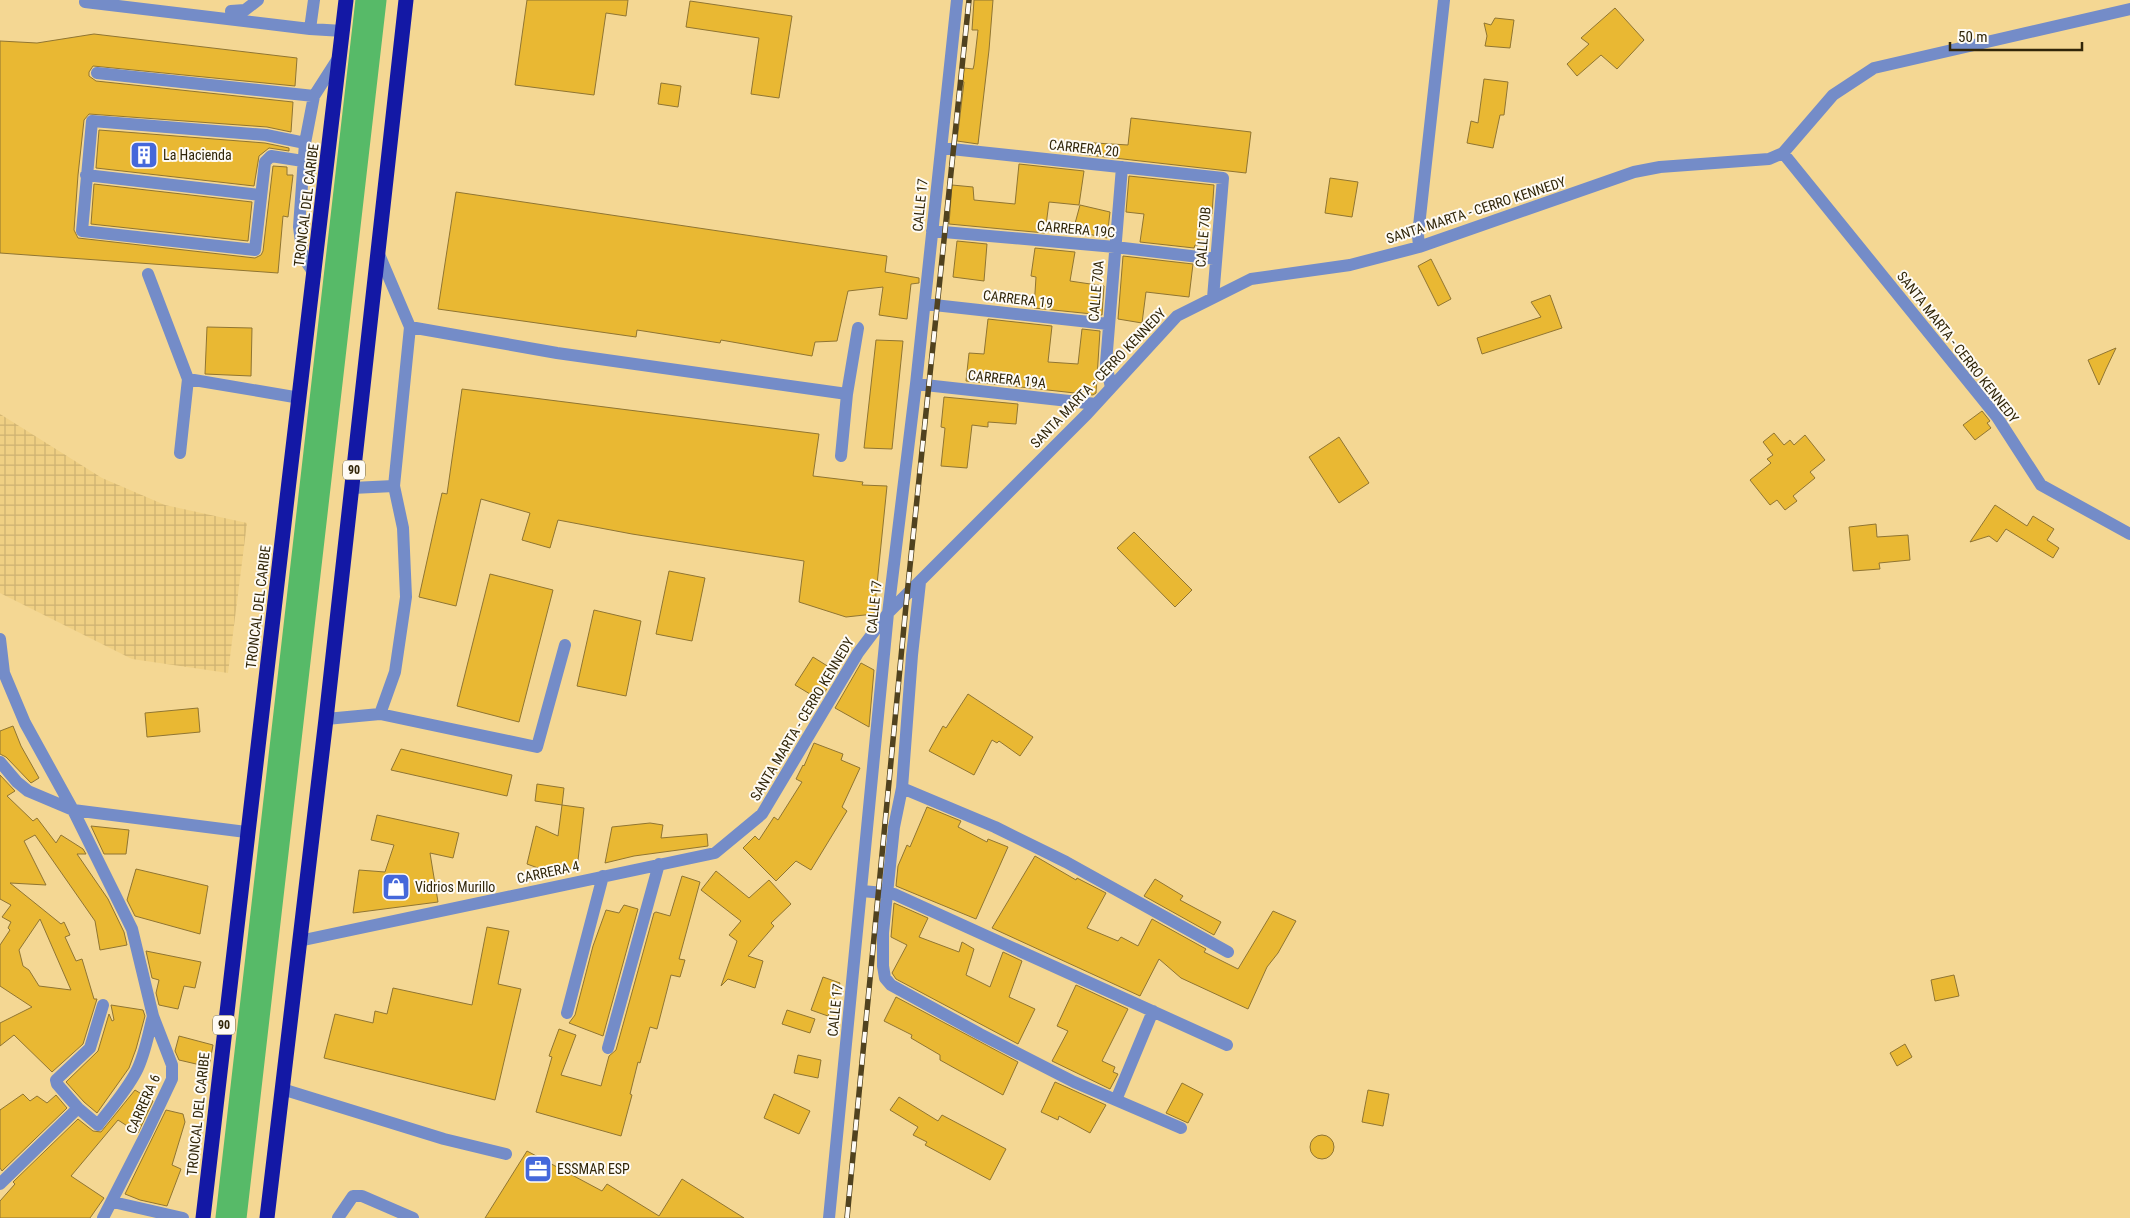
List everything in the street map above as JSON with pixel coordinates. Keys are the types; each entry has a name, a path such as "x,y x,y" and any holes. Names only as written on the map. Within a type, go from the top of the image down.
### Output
{"highway":[{"name":"TRONCAL DEL CARIBE","path":"203,1218 246,832 315,275 346,0"},
{"name":"90","path":"267,1218 326,719 406,0"}],"street":[{"path":"85,2 245,10 258,0"},
{"path":"310,29 314,0"},
{"name":"CALLE 17","path":"829,1218 888,613 916,384 957,0"},
{"path":"1419,247 1418,235 1444,0"},
{"path":"1783,153 1833,95 1874,68 2130,9"},
{"path":"231,10 310,29 343,30"},
{"path":"315,275 302,257 299,227 305,142 314,96 340,55"},
{"path":"97,73 314,96"},
{"path":"303,161 271,156 267,158 260,195 255,250 82,231 92,121 266,135 305,142"},
{"name":"CARRERA 20","path":"942,148 1223,178"},
{"name":"SANTA MARTA - CERRO KENNEDY","path":"715,853 762,814 858,652 888,613 1096,404 1178,316 1251,279 1350,265 1419,247 1634,172 1660,167 1768,158 1783,153 1997,417 2041,485 2130,534"},
{"name":"CALLE 70A","path":"1111,388 1106,362 1122,167"},
{"path":"86,175 260,195"},
{"name":"CALLE 70B","path":"1213,298 1223,178"},
{"name":"CARRERA 19C","path":"932,231 1216,258"},
{"path":"378,252 410,327 394,486 403,528 406,597 395,672 380,714"},
{"path":"148,274 188,379 180,453"},
{"name":"CARRERA 19","path":"925,304 1108,324"},
{"path":"410,327 556,353 847,394"},
{"path":"841,456 847,394 858,328"},
{"path":"188,379 300,398"},
{"name":"CARRERA 19A","path":"916,384 1096,404"},
{"path":"352,488 394,486"},
{"path":"920,582 912,655 902,788 894,827 883,933 885,978 891,985 980,1034 1074,1082 1181,1128"},
{"name":"CARRERA 6","path":"0,639 4,673 22,715 73,810 132,928 153,1016 172,1065 172,1079 113,1202 103,1218"},
{"path":"326,719 380,714 537,747 565,645"},
{"path":"0,762 17,782 28,791 73,810 246,832"},
{"path":"902,788 995,827 1066,862 1228,952"},
{"name":"CARRERA 4","path":"299,940 715,853"},
{"path":"608,1048 658,864"},
{"path":"567,1014 603,876"},
{"path":"862,891 894,894 1227,1045"},
{"path":"103,1005 90,1048 56,1080 57,1084 78,1108 98,1125 120,1098 136,1071 145,1050 153,1016"},
{"path":"1116,1100 1153,1011"},
{"path":"282,1088 444,1140 506,1154"},
{"path":"0,1184 78,1108"},
{"path":"338,1218 353,1196 362,1196 413,1218"},
{"path":"113,1202 183,1218"}],"shaded area":[{"path":"0,414 102,478 165,505 247,523 228,673 132,659 0,593"}],"building":[{"path":"527,0 628,0 626,16 606,13 594,95 515,85"},
{"path":"974,0 993,0 978,144 957,141 964,68 973,69 974,65 978,30 972,30"},
{"path":"690,1 792,16 779,98 751,94 759,38 686,27"},
{"path":"1615,8 1644,40 1617,69 1601,55 1577,76 1567,64 1589,44 1581,38"},
{"path":"1495,18 1514,20 1510,48 1485,46 1487,36 1484,23 1491,25"},
{"path":"94,34 297,58 295,86 93,66 89,76 96,81 293,102 291,132 267,127 89,114 84,120 78,175 74,230 78,238 255,258 261,255 263,251 273,166 287,167 287,175 293,175 288,217 283,216 278,273 0,253 0,41 37,43"},
{"path":"1484,79 1508,82 1504,115 1500,115 1493,148 1467,143 1471,121 1478,123"},
{"path":"661,83 681,86 678,107 658,104"},
{"path":"1131,118 1251,132 1246,173 1079,154 1079,142 1128,145"},
{"path":"99,130 265,143 289,148 289,151 269,148 259,156 254,186 96,168"},
{"path":"1019,164 1084,171 1079,205 1049,202 1045,233 949,224 952,185 973,187 974,200 1015,204"},
{"path":"1129,176 1214,185 1212,214 1202,219 1198,245 1195,245 1194,248 1140,242 1144,214 1126,212"},
{"path":"1330,178 1358,182 1352,217 1325,213"},
{"path":"94,184 252,202 248,241 91,224"},
{"path":"456,192 887,256 885,272 919,278 919,283 911,284 907,319 879,315 883,287 848,291 837,341 815,342 812,356 721,340 720,343 637,330 636,337 438,309"},
{"path":"1080,205 1110,212 1107,238 1073,231"},
{"path":"957,241 987,244 984,281 953,277"},
{"path":"1035,248 1075,252 1070,281 1104,286 1102,315 1034,308 1036,277 1031,276"},
{"path":"1123,256 1193,264 1189,297 1146,292 1142,323 1118,319"},
{"path":"1431,259 1451,299 1438,306 1418,266"},
{"path":"1550,295 1562,328 1482,354 1477,338 1541,317 1531,302"},
{"path":"988,319 1052,326 1048,362 1078,364 1082,329 1100,331 1096,393 1093,395 966,381 969,353 984,354"},
{"path":"207,327 252,328 251,376 205,374"},
{"path":"876,340 903,341 892,449 864,448"},
{"path":"2116,348 2106,369 2099,385 2088,360"},
{"path":"462,389 819,434 813,476 863,482 862,485 887,486 874,614 846,617 799,602 804,561 632,534 558,520 550,548 522,540 530,513 481,499 456,606 419,597 442,493 447,494"},
{"path":"2003,396 2008,403 2001,409 1995,402"},
{"path":"944,397 1018,404 1016,424 988,422 988,427 972,425 967,468 941,466 945,428 941,427"},
{"path":"1982,411 1990,421 1987,423 1991,428 1975,440 1963,425"},
{"path":"1774,433 1784,445 1790,440 1794,445 1805,435 1825,460 1810,472 1815,478 1793,496 1797,501 1785,510 1777,500 1770,505 1750,480 1771,463 1767,459 1773,455 1763,442"},
{"path":"1339,437 1369,483 1339,503 1309,457"},
{"path":"1995,505 2027,526 2033,516 2054,529 2047,540 2059,548 2053,558 2006,529 1997,542 1989,536 1970,542"},
{"path":"1876,524 1877,537 1908,535 1910,560 1879,563 1880,569 1853,571 1849,527"},
{"path":"1134,532 1192,590 1175,607 1117,548"},
{"path":"669,571 705,578 692,641 656,634"},
{"path":"490,574 553,590 519,722 457,706"},
{"path":"594,610 641,621 626,696 577,686"},
{"path":"813,657 837,672 820,700 795,685"},
{"path":"861,663 874,670 869,727 835,708"},
{"path":"968,694 1033,737 1020,756 999,741 997,743 992,740 974,775 929,751 943,726 946,728"},
{"path":"198,708 200,732 147,737 145,713"},
{"path":"13,726 21,746 39,778 31,783 6,757 0,754 0,731"},
{"path":"814,743 843,754 841,760 860,768 842,807 847,811 811,870 796,861 776,881 743,848 755,836 759,840 774,817 778,820 802,782 796,779"},
{"path":"401,749 512,775 507,796 391,770"},
{"path":"0,775 15,791 7,796 33,821 37,818 56,843 61,835 83,849 86,854 77,854 108,899 124,932 127,945 100,950 95,921 35,835 24,841 46,885 10,883 61,924 64,922 70,935 65,937 76,961 82,959 94,999 97,999 83,1044 52,1072 14,1035 0,1046 0,1023 32,1007 0,986 0,945 10,930 8,928 11,922 2,917 11,905 0,899","holes":["40,919 71,990 39,986 29,970 23,966 19,950"]},
{"path":"537,784 564,788 562,805 535,801"},
{"path":"562,805 584,808 577,869 550,866 549,872 527,864 536,826 558,836"},
{"path":"927,807 961,821 958,827 987,842 988,839 1008,847 976,919 896,886 898,866 907,845 910,847"},
{"name":"Vidrios Murillo","path":"377,815 459,833 453,858 430,853 438,902 353,913 359,870 385,872 394,845 371,840"},
{"path":"650,823 663,825 661,838 707,834 708,846 634,856 605,863 612,827"},
{"path":"91,826 129,830 126,854 104,854"},
{"path":"1035,856 1076,880 1077,878 1106,893 1087,928 1118,941 1121,937 1138,946 1152,919 1206,949 1204,952 1238,969 1273,911 1296,921 1278,953 1267,967 1248,1009 1181,978 1159,959 1140,996 992,928"},
{"path":"136,869 208,886 200,934 135,916 127,900"},
{"path":"716,871 749,898 769,880 791,904 771,923 774,926 748,956 763,961 755,988 728,979 721,986 737,941 729,935 741,921 701,890"},
{"path":"682,876 700,882 679,959 685,960 680,977 671,975 657,1029 650,1027 640,1063 638,1062 630,1094 632,1095 621,1136 536,1112 552,1057 549,1056 559,1029 576,1035 561,1075 601,1086 609,1056 616,1050 654,913 670,916"},
{"path":"1155,879 1183,896 1180,900 1221,922 1214,935 1144,896"},
{"path":"894,903 928,918 919,937 959,952 962,942 974,949 966,975 990,987 1003,952 1022,961 1009,997 1035,1009 1018,1044 896,979 892,973 907,945 891,937"},
{"path":"624,905 638,909 603,1036 569,1023 575,1015 593,946 606,910 619,913"},
{"path":"487,927 509,931 498,984 521,989 495,1100 324,1058 335,1014 373,1023 375,1011 387,1014 393,988 472,1005"},
{"path":"146,951 201,962 195,988 184,986 178,1009 159,1005 156,993 159,980 152,978"},
{"path":"1954,975 1959,996 1935,1001 1931,980"},
{"path":"823,977 840,983 828,1016 811,1010"},
{"path":"1076,985 1128,1009 1102,1061 1115,1067 1113,1072 1118,1074 1110,1089 1052,1061 1068,1031 1057,1026"},
{"path":"896,997 1018,1062 1003,1095 940,1060 940,1055 911,1038 912,1035 884,1021"},
{"path":"111,1005 143,1010 145,1016 129,1068 97,1113 66,1082 98,1051 109,1014 112,1021 114,1020"},
{"path":"787,1010 815,1019 810,1033 782,1024"},
{"path":"179,1036 213,1045 209,1067 179,1060 175,1051"},
{"path":"1905,1044 1912,1057 1897,1066 1890,1053"},
{"path":"798,1055 821,1060 818,1078 794,1073"},
{"path":"1055,1082 1106,1105 1090,1133 1059,1116 1058,1120 1041,1112"},
{"path":"1182,1083 1203,1094 1188,1123 1166,1113"},
{"path":"135,1090 153,1101 138,1133 118,1120 71,1176 104,1198 90,1218 0,1218 0,1201 15,1184 13,1182 78,1119 93,1131 101,1132"},
{"path":"1368,1090 1389,1094 1383,1126 1362,1122"},
{"path":"23,1094 30,1101 37,1096 47,1103 56,1095 67,1108 2,1171 0,1168 0,1110"},
{"path":"774,1094 810,1111 799,1134 764,1118"},
{"path":"899,1097 938,1121 942,1115 1006,1149 990,1180 925,1145 927,1142 913,1135 918,1127 890,1110"},
{"path":"166,1110 183,1114 185,1122 172,1165 181,1169 167,1206 140,1200 125,1194"},
{"path":"1322,1135 1330,1139 1334,1147 1330,1155 1322,1159 1314,1155 1310,1147 1314,1139"},
{"path":"527,1151 602,1191 607,1184 659,1216 682,1179 744,1218 485,1218"}],"waterway":[{"path":"231,1218 371,0"}],"railway":[{"path":"847,1218 907,595 969,0"}],"place":[{"name":"La Hacienda","path":"144,155"},
{"name":"Vidrios Murillo","path":"396,887"},
{"name":"ESSMAR ESP","path":"538,1169"}]}
